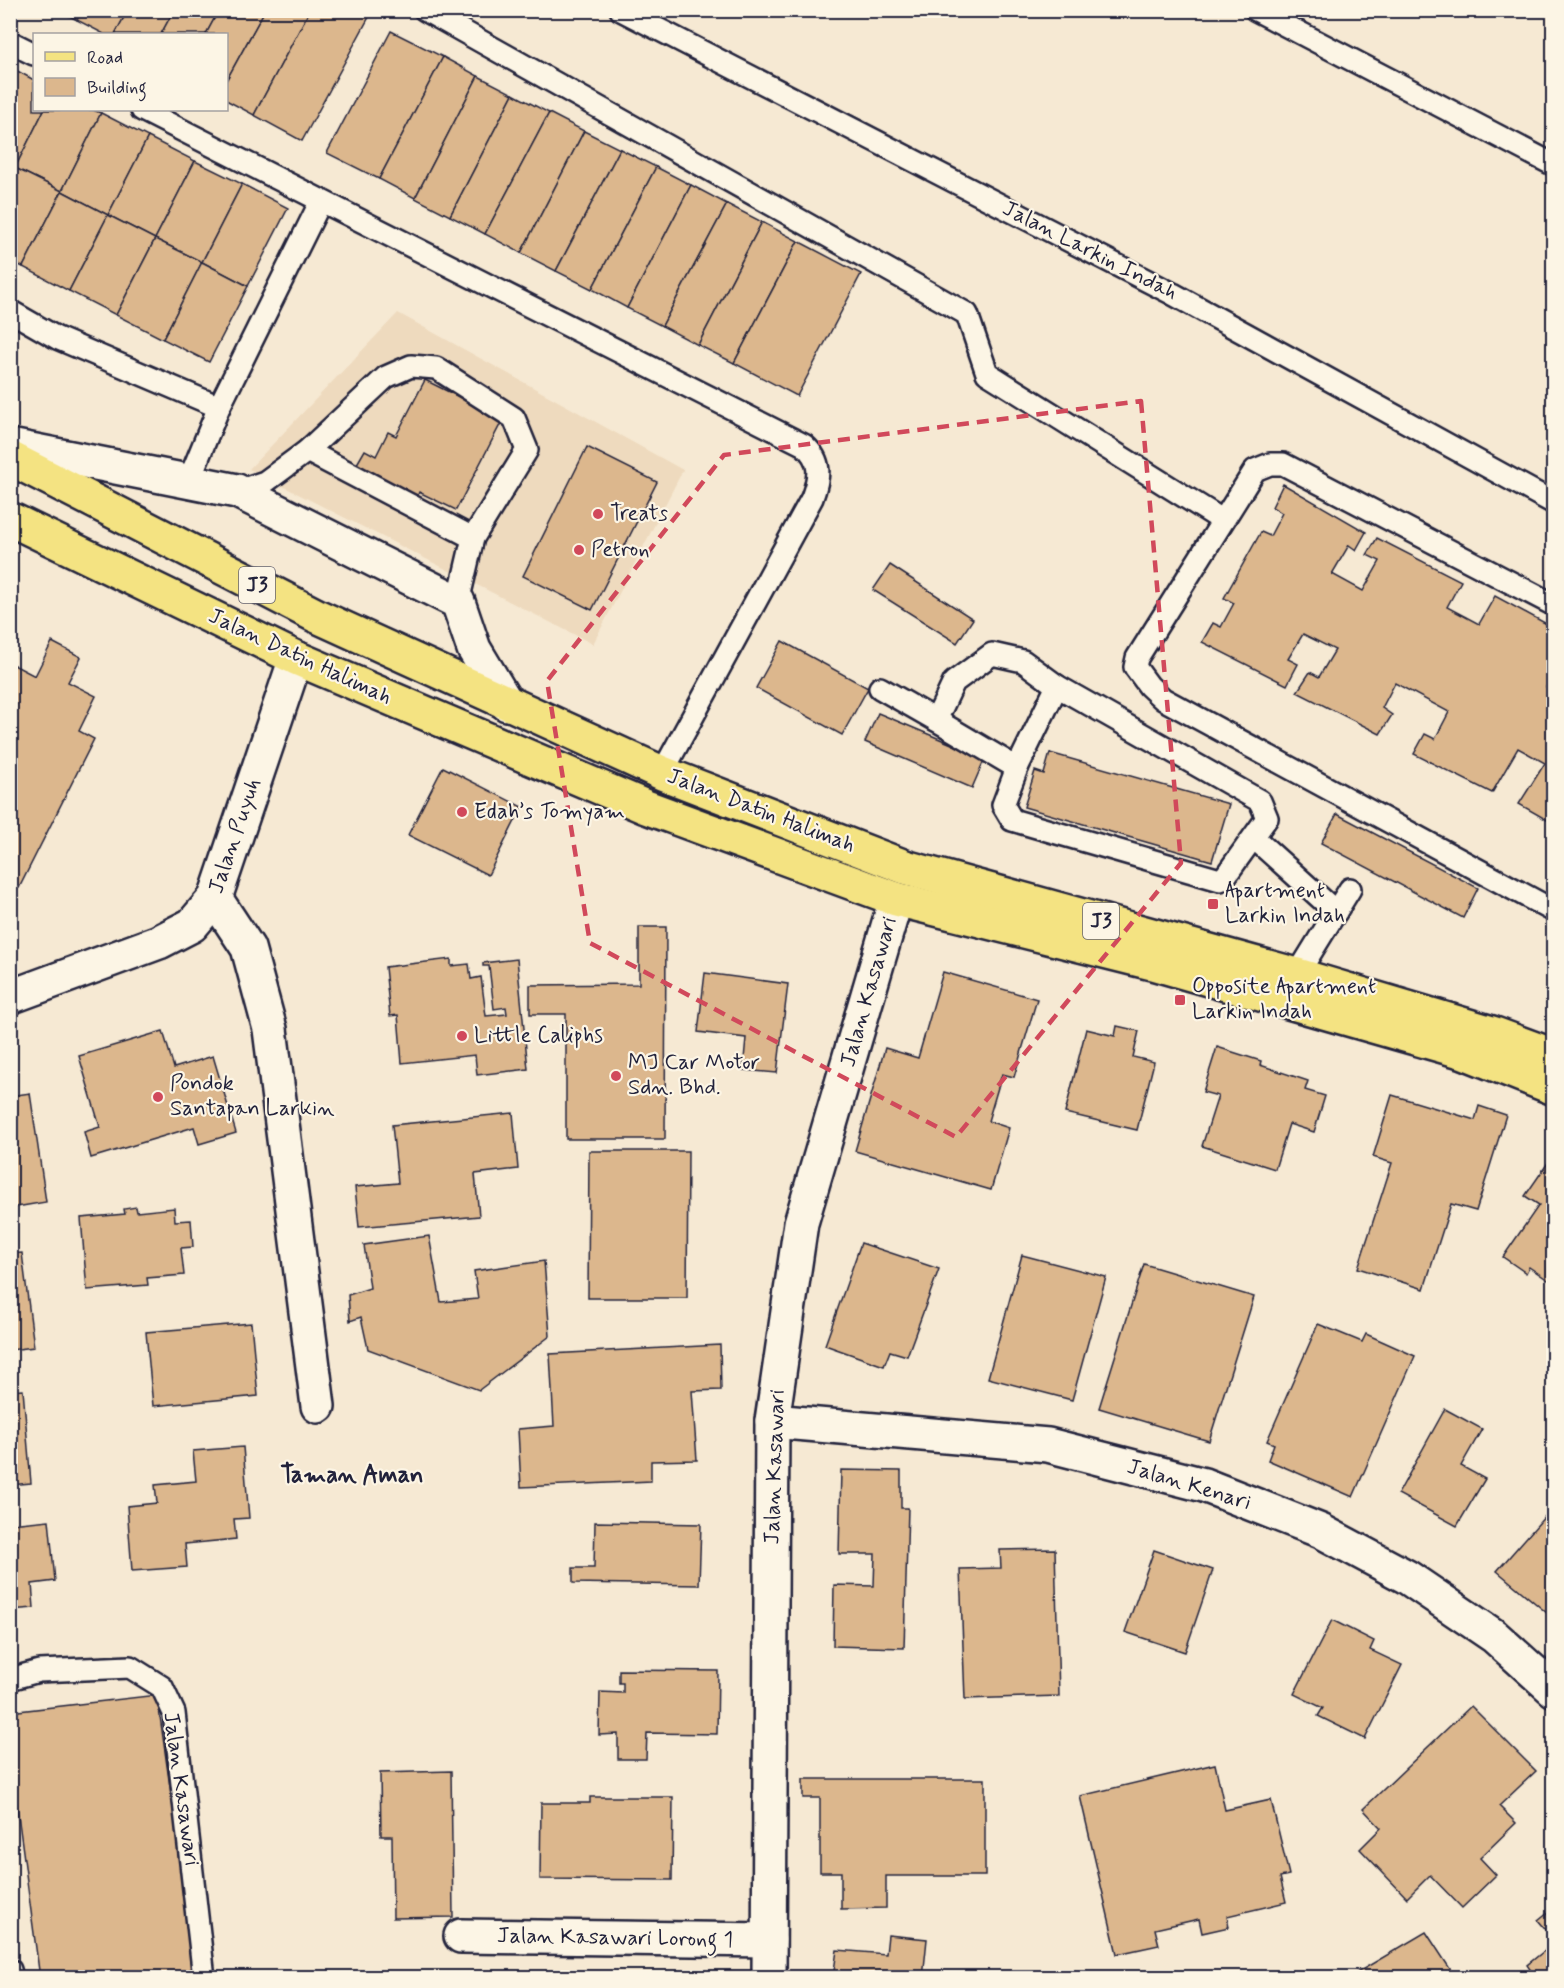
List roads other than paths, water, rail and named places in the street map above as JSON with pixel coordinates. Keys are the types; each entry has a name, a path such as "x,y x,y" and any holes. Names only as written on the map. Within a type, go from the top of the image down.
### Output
{"main road":[{"name":"Jalan Datin Halimah","path":"10,458 317,616 662,773 905,867 1297,975 1492,1033 1554,1056"},
{"name":"Jalan Datin Halimah","path":"10,519 296,658 646,807 896,899 1152,963 1464,1052 1554,1088"}],"street":[{"path":"10,446 237,491 458,602 474,649 507,704"},
{"name":"Jalan Puyuh","path":"10,997 159,942 192,925 215,897 296,658"},
{"path":"215,897 248,948 270,1029 318,1406"},
{"name":"Jalan Kasawari","path":"769,1977 772,1421 801,1222 896,899"},
{"name":"Jalan Kenari","path":"772,1421 1048,1445 1204,1485 1321,1531 1407,1577 1494,1636 1554,1690"},
{"name":"Jalan Kasawari Lorong 1","path":"461,1936 769,1940"}],"lane":[{"path":"425,10 968,314 987,373 1222,520"},
{"name":"Jalan Larkin Indah","path":"621,10 1173,294 1554,503"},
{"path":"1256,10 1554,165"},
{"path":"10,42 33,54"},
{"path":"144,111 804,445 814,454 819,468 812,498 662,773"},
{"path":"189,480 219,407 321,201"},
{"path":"10,311 57,338 219,407"},
{"path":"237,491 266,482 307,451 386,377 411,366 436,368 514,418 526,450 473,538 458,602"},
{"path":"307,451 473,538"},
{"path":"1554,605 1283,464 1270,464 1256,470 1222,520 1137,658 1136,667 1149,686 1163,699 1386,831 1554,911"},
{"path":"936,720 954,682 992,654 1023,660 1057,687 1260,801 1267,818 1224,878 1220,880 1012,820 1003,805 1017,768 1057,687"},
{"path":"880,688 1017,768"},
{"path":"1254,838 1336,912"},
{"path":"1297,975 1350,889"},
{"name":"Jalan Kasawari","path":"10,1679 39,1671 130,1667 162,1687 174,1713 204,1977"},
{"path":"10,1970 12,1977"}],"place":[{"name":"Treats","path":"598,514"},
{"name":"Petron","path":"579,550"},
{"name":"Edah’s Tomyam","path":"462,812"},
{"name":"Apartment Larkin Indah","path":"1213,904"},
{"name":"Opposite Apartment Larkin Indah","path":"1180,1000"},
{"name":"Little Caliphs","path":"462,1036"},
{"name":"MJ Car Motor Sdn. Bhd.","path":"616,1076"},
{"name":"Pondok Santapan Larkin","path":"158,1097"}],"district":[{"name":"Taman Aman","path":"352,1475"}]}
